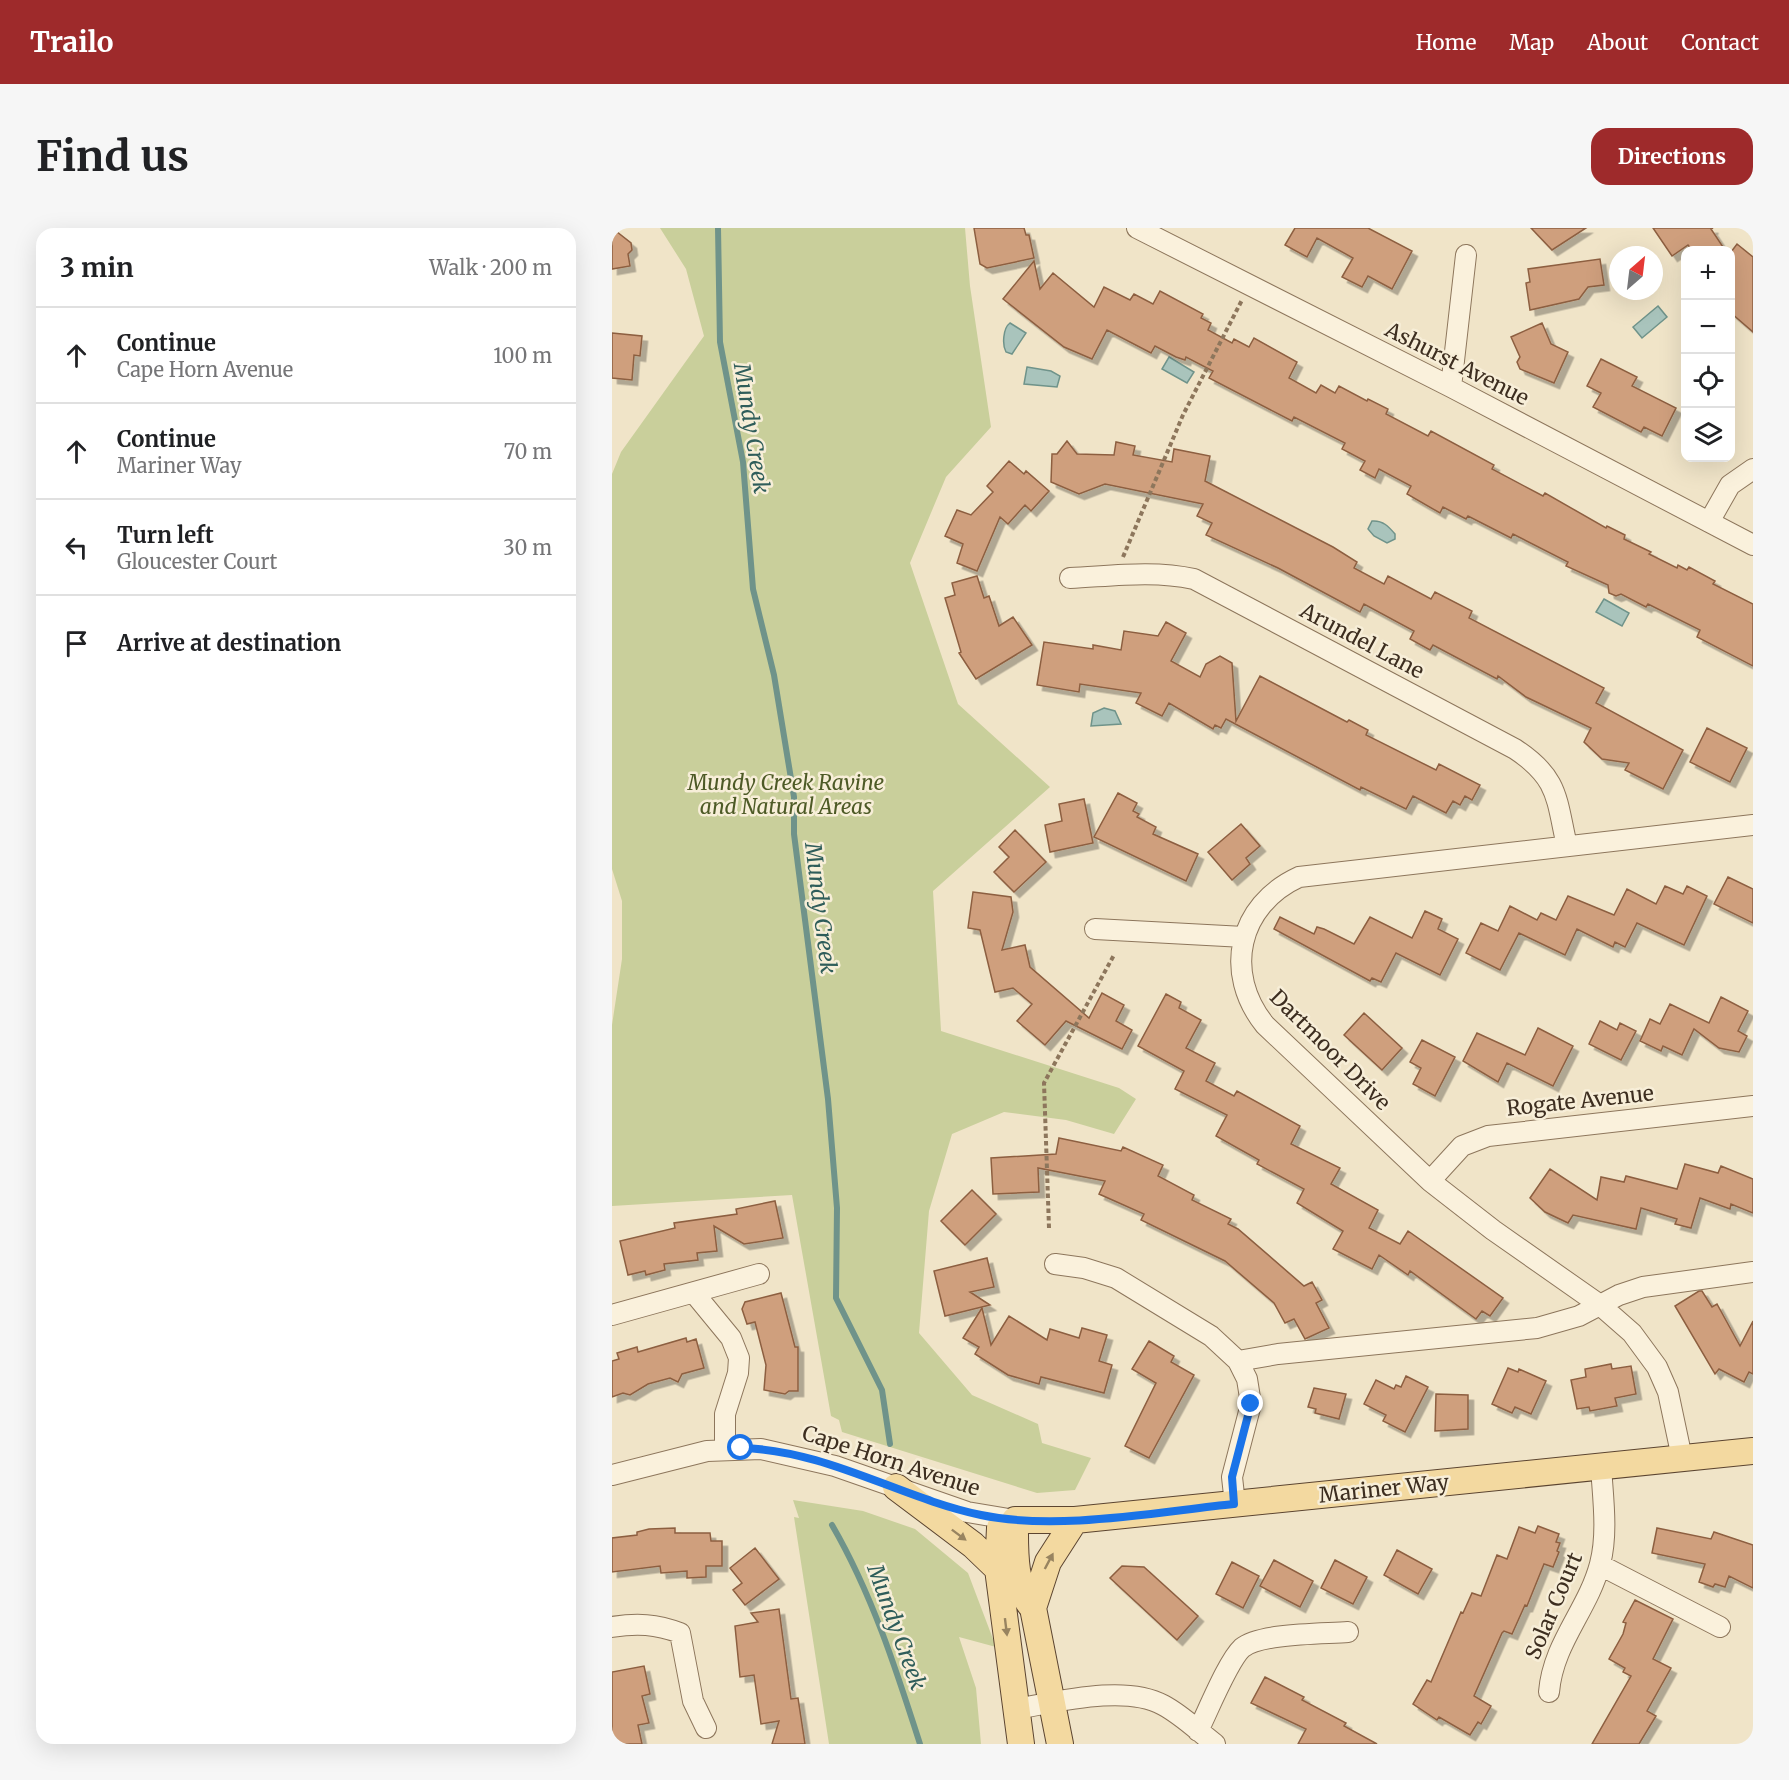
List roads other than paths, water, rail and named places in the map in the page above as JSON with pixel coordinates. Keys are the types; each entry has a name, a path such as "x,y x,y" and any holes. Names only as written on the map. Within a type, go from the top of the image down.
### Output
{"main road":[{"name":"Mariner Way","path":"1007,1520 1075,1520 1753,1451"},
{"path":"896,1487 968,1542 998,1569"},
{"path":"1007,1520 998,1569 1021,1744"},
{"path":"1007,1520 1024,1598 1033,1608"},
{"path":"1060,1744 1033,1608 1048,1562 1075,1520"}],"street":[{"name":"Ashurst Avenue","path":"1137,228 1451,387 1753,545"},
{"path":"1451,387 1466,255"},
{"path":"1709,522 1730,484 1753,469"},
{"name":"Arundel Lane","path":"1070,578 1144,573 1172,574 1194,579 1515,749 1542,769 1550,780 1567,846"},
{"name":"Dartmoor Drive","path":"1682,1458 1672,1406 1657,1367 1632,1333 1600,1305 1492,1230 1430,1182 1255,1011 1248,999 1242,972 1244,937 1249,924 1266,899 1286,883 1299,877 1753,825"},
{"path":"1095,929 1244,937"},
{"name":"Rogate Avenue","path":"1430,1182 1462,1146 1488,1136 1753,1106"},
{"path":"1055,1264 1084,1268 1116,1278 1211,1336 1238,1360 1247,1379 1251,1404 1232,1477 1234,1504"},
{"path":"1238,1360 1311,1350 1527,1330 1570,1319 1624,1293 1651,1285 1753,1272"},
{"path":"612,1315 759,1274"},
{"path":"694,1293 731,1338 739,1358 738,1373 725,1414 725,1449"},
{"name":"Cape Horn Avenue","path":"612,1476 675,1458 725,1449 761,1449 791,1455 959,1509 1007,1520"},
{"name":"Solar Court","path":"1549,1692 1559,1649 1600,1565 1604,1541 1601,1467"},
{"path":"1600,1565 1720,1627"},
{"path":"612,1627 637,1623 658,1625 680,1633 693,1701 706,1728"},
{"path":"1198,1731 1235,1659 1247,1645 1265,1640 1348,1632"},
{"path":"1016,1709 1103,1696 1140,1697 1163,1705 1215,1744"}],"water":[{"path":"1658,306 1667,317 1642,338 1633,327"},
{"path":"1010,323 1026,333 1012,354 1006,352 1004,341 1006,329"},
{"path":"1169,357 1194,372 1187,383 1162,369"},
{"path":"1027,367 1051,371 1060,376 1057,387 1024,384"},
{"path":"1372,521 1385,524 1395,534 1395,539 1387,543 1374,536 1368,529"},
{"path":"1604,599 1629,613 1622,626 1596,612"},
{"path":"1104,708 1115,711 1121,724 1091,726 1093,713"}],"waterway":[{"name":"Mundy Creek","path":"718,228 720,342 743,462 753,589 774,675 794,797 794,834 828,1099 837,1208 836,1298 882,1390 890,1444"},
{"name":"Mundy Creek","path":"832,1525 871,1605 920,1744"}],"park label":[{"name":"Mundy Creek Ravine and Natural Areas","path":"786,795"}]}
